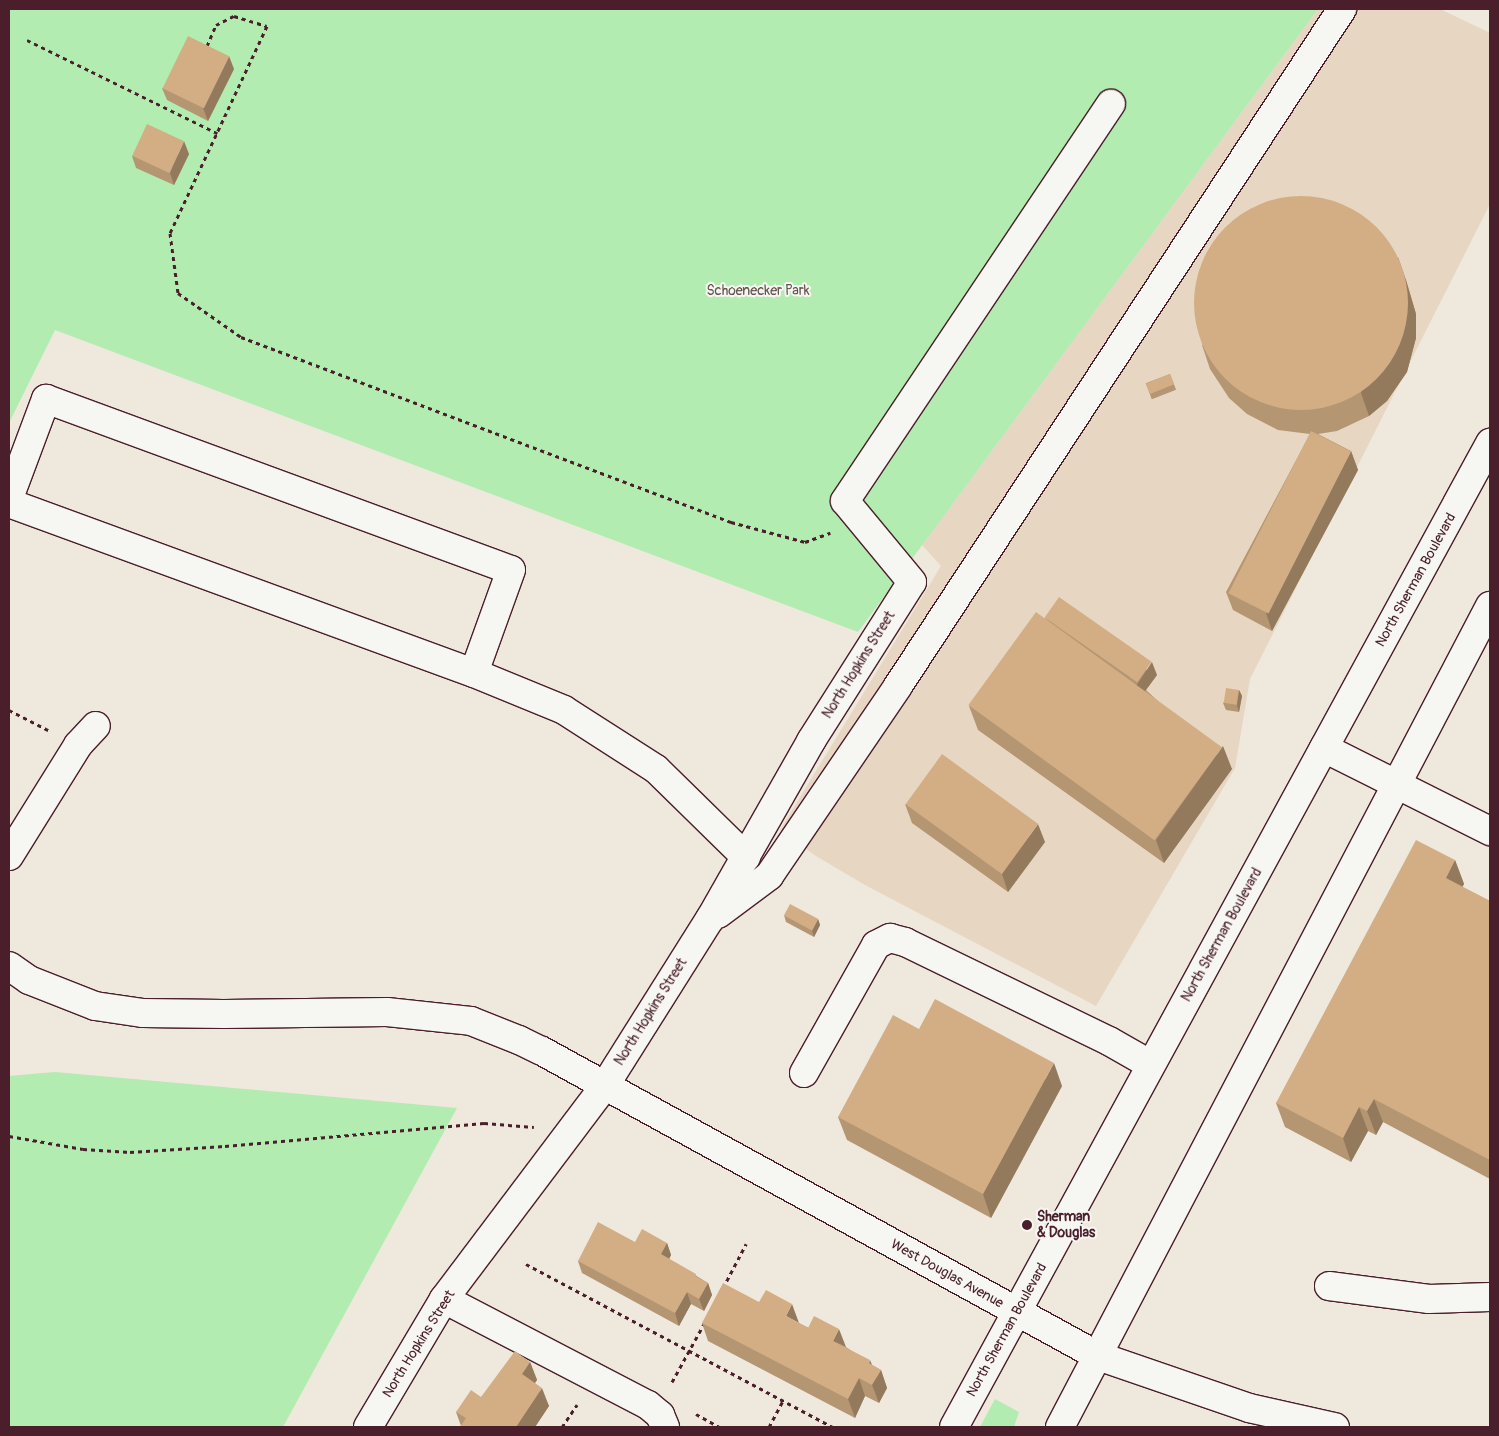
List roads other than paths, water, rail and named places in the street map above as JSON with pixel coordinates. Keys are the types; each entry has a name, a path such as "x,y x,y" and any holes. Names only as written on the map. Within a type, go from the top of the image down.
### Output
{"main road":[{"path":"710,919 769,876 904,678 1342,9"},
{"name":"North Hopkins Street","path":"368,1427 444,1299 604,1087 710,919 812,741 912,582 845,501 1111,104"},
{"path":"9,498 46,399 511,570 474,673"},
{"name":"North Sherman Boulevard","path":"954,1427 1490,443"},
{"path":"9,503 474,673 564,710 656,769 746,857"},
{"path":"1060,1427 1490,606"},
{"path":"9,856 78,745 96,726"},
{"path":"1324,748 1396,786 1490,831"},
{"path":"804,1073 876,945 890,938 905,942 949,963 1108,1041 1151,1065"},
{"name":"West Douglas Avenue","path":"9,966 29,980 95,1006 143,1013 387,1012 471,1021 519,1040 1098,1356 1249,1408 1335,1427"},
{"path":"1329,1286 1430,1299 1490,1297"},
{"path":"444,1299 648,1405 660,1415 665,1427"}],"place":[{"name":"Sherman & Douglas","path":"1027,1225"}],"park label":[{"name":"Schoenecker Park","path":"758,291"}]}
